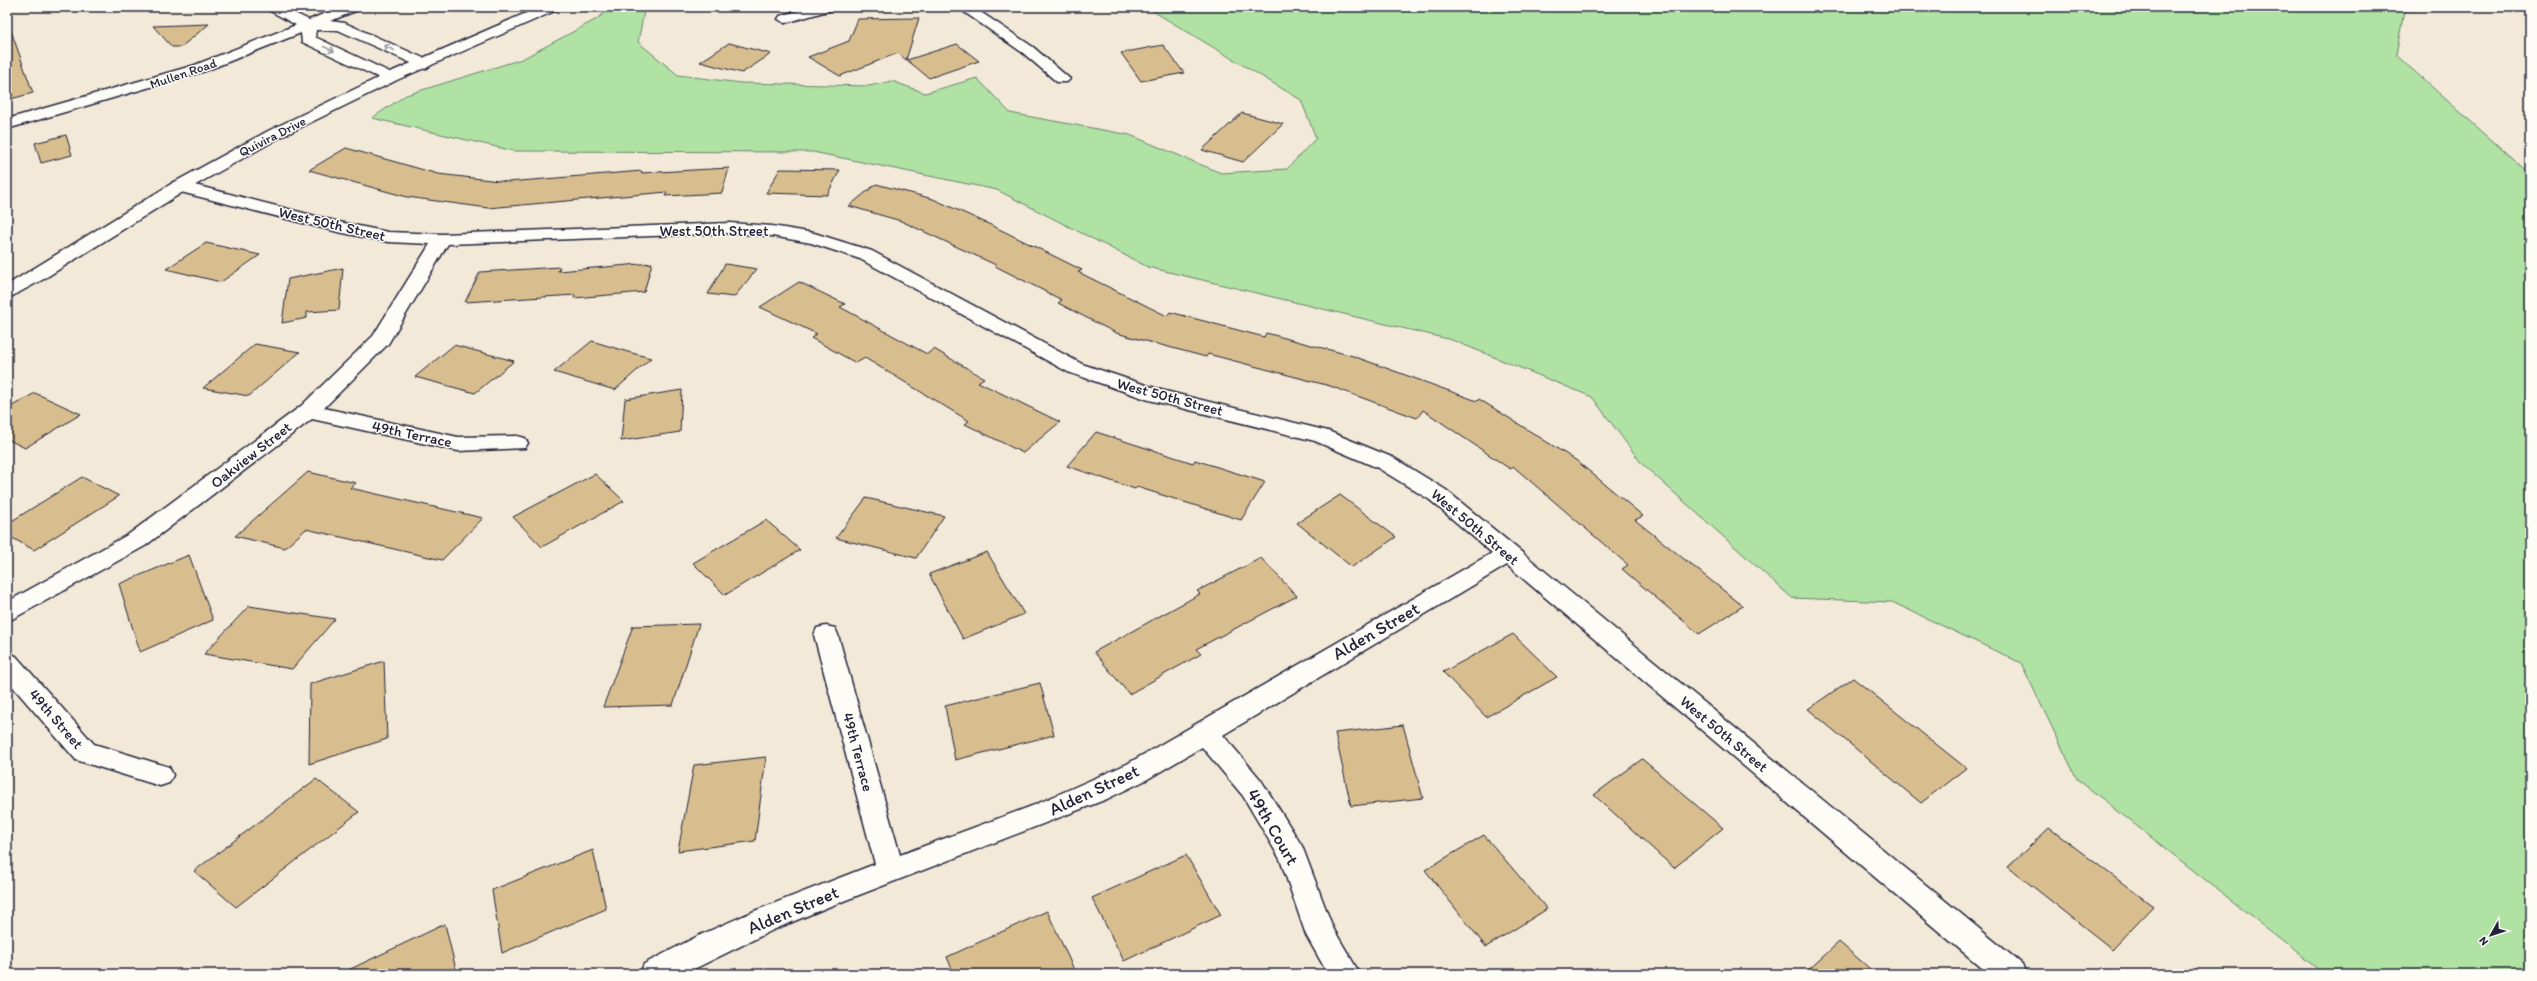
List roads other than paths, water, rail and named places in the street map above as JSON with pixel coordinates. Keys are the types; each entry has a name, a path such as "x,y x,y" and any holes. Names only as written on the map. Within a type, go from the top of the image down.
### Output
{"street":[{"path":"270,7 309,25 340,26 425,64"},
{"name":"Mullen Road","path":"7,124 193,70 354,7"},
{"name":"Quivira Drive","path":"7,293 179,186 285,129 391,78 552,7"},
{"path":"785,19 826,7"},
{"path":"964,7 1028,50 1062,79"},
{"path":"309,25 307,39 391,78"},
{"name":"West 50th Street","path":"179,186 370,234 388,237 442,239 730,228 772,231 832,243 866,255 898,271 1075,368 1156,395 1321,436 1360,451 1438,495 2011,974"},
{"name":"Oakview Street","path":"7,613 138,540 308,410 381,340 442,239"},
{"name":"49th Terrace","path":"308,410 458,444 517,443"},
{"name":"Alden Street","path":"655,974 759,923 890,869 1016,825 1100,790 1205,732 1508,554"},
{"name":"49th Terrace","path":"826,634 890,869"},
{"name":"49th Street","path":"7,662 85,752 160,775"},
{"name":"49th Court","path":"1205,732 1252,788 1292,855 1321,935 1345,974"}]}
